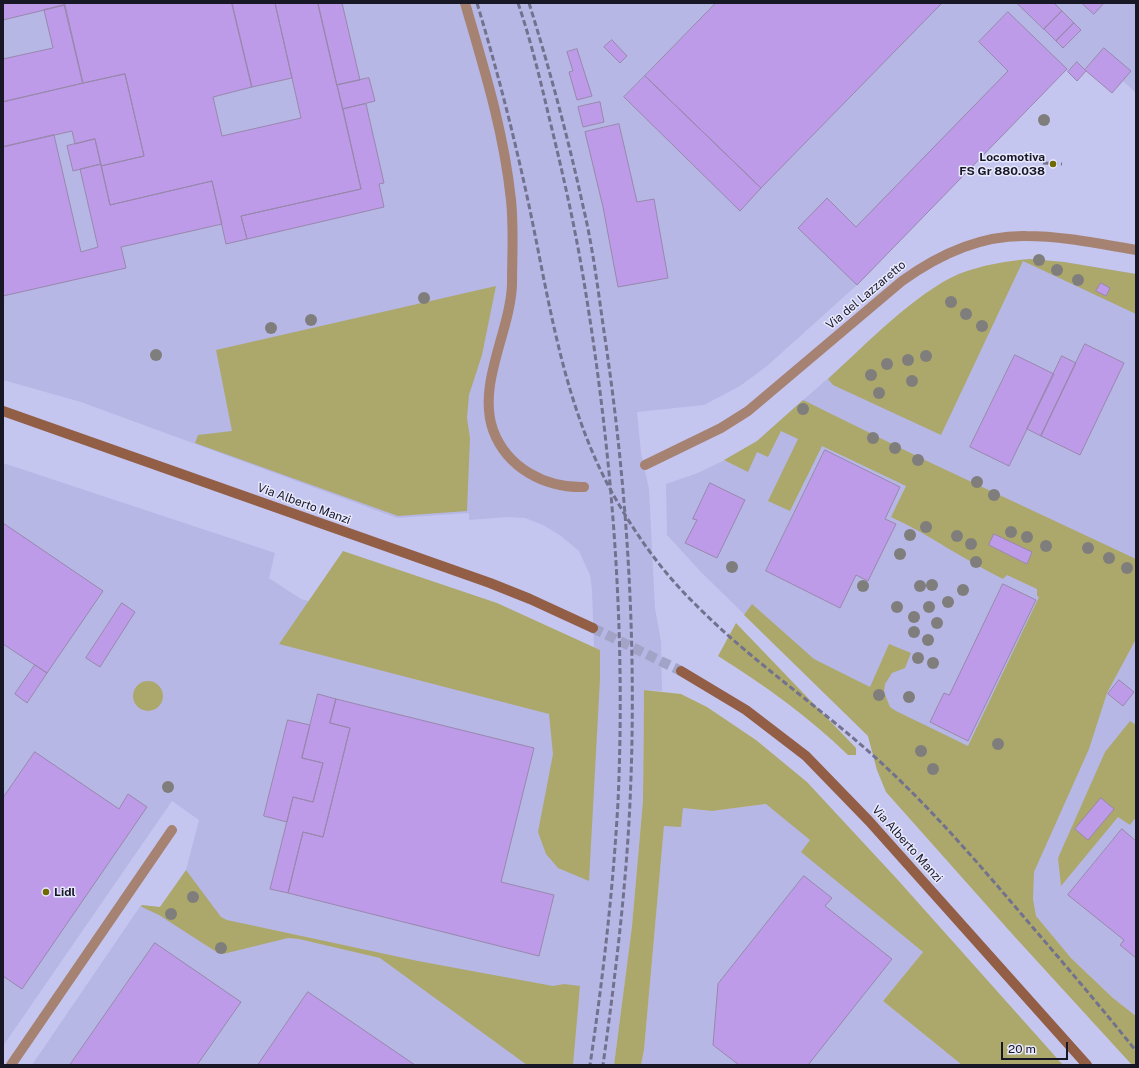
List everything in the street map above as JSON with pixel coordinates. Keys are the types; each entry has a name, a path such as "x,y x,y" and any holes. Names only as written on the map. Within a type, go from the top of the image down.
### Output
{"main road":[{"name":"Via Alberto Manzi","path":"3,411 497,586 530,599 593,628"},
{"name":"Via Alberto Manzi","path":"681,671 746,710 806,756 875,826 1087,1065"}],"street":[{"path":"465,3 493,96 505,152 511,201 512,287 503,336 492,377 488,405 493,430 504,452 523,470 550,483 570,488 584,487"},
{"name":"Via del Lazzaretto","path":"645,465 721,428 748,411 902,281 926,263 957,249 990,240 1025,236 1076,240 1136,250"},
{"path":"11,1065 172,830"}],"shaded area":[{"path":"3,3 1136,3 1136,93 1123,81 1112,93 1086,71 1077,81 1066,70 857,285 767,366 740,386 704,405 637,412 641,453 649,489 655,608 661,642 662,691 644,690 643,800 632,926 614,1065 32,1065 141,905 160,907 186,870 199,820 172,801 3,1046 3,463 275,553 269,578 301,599 600,679 600,650 594,647 590,575 579,551 561,536 543,525 525,518 508,517 469,520 469,513 397,518 81,402 3,380"},
{"path":"1030,259 1064,262 1136,274 1136,1016 1113,998 1071,958 1036,917 886,792 877,770 868,736 701,572 667,535 666,484 698,473 729,458 757,441 904,311 932,290 958,274 994,264"},
{"path":"1030,259 1064,262 1136,274 1136,314 1023,261 941,435 833,385 828,379 890,321 942,282 976,268 1003,262"},
{"path":"496,286 482,355 469,395 467,418 470,438 467,511 398,516 195,443 198,435 232,431 216,350"},
{"path":"803,400 929,462 1136,559 1136,639 1107,693 1089,749 1034,872 1033,899 1036,916 1071,958 1113,998 1136,1016 1136,1065 1132,1065 1014,936 886,792 877,770 868,736 744,615 752,604 814,659 870,687 889,644 911,653 905,668 892,673 885,684 884,692 890,707 968,746 1039,597 1037,596 1037,589 1007,575 1003,579 891,517 906,486 822,446 790,511 768,501 798,439 781,431 768,457 757,452 748,472 724,460 757,441"},
{"path":"343,551 497,603 600,650 600,679 589,881 558,868 546,854 538,832 553,754 549,714 279,644"},
{"path":"736,623 856,748 856,755 848,755 801,714 752,678 718,656"},
{"path":"148,681 154,682 162,690 162,702 154,710 148,711 142,710 134,702 133,696 134,690 142,682"},
{"path":"644,690 681,694 707,707 756,740 807,782 897,879 1063,1065 962,1065 883,1001 923,952 801,852 810,840 766,804 712,811 683,808 681,827 664,826 644,1050 641,1065 614,1065 632,926 643,800"},
{"path":"1130,721 1136,725 1136,817 1130,825 1118,817 1061,886 1058,858 1105,752"},
{"path":"767,804 811,840 802,852 923,952 883,1001 962,1065 641,1065 644,1050 664,825 683,808 712,811"},
{"path":"186,870 221,917 227,920 418,961 553,986 564,984 580,986 573,1065 527,1065 380,958 299,939 288,938 223,954 218,953 141,905 160,907"}],"building":[{"path":"3,3 64,3 65,5 3,20"},
{"path":"64,3 232,3 252,87 213,97 222,136 301,118 275,3 318,3 361,189 241,216 247,239 226,244 212,181 110,205 101,166 144,156 125,74 83,83"},
{"path":"232,3 275,3 292,78 252,87"},
{"path":"318,3 342,3 360,80 337,85"},
{"path":"716,3 942,3 761,188 645,76"},
{"path":"1017,3 1054,3 1062,11 1044,29"},
{"path":"1082,3 1104,3 1094,14"},
{"path":"65,5 83,83 3,102 3,59 53,48 44,10"},
{"path":"1062,11 1074,23 1056,41 1044,29"},
{"path":"1008,12 1067,69 857,285 798,228 827,198 856,227 1008,71 979,42"},
{"path":"1074,23 1081,30 1063,48 1056,41"},
{"path":"612,40 627,56 620,63 604,47"},
{"path":"1104,48 1131,71 1112,93 1085,70"},
{"path":"577,49 592,96 577,100 569,72 573,71 567,52"},
{"path":"1077,62 1086,71 1077,81 1068,72"},
{"path":"125,74 144,156 101,166 95,139 75,144 72,131 3,147 3,102"},
{"path":"645,76 761,188 740,211 624,97"},
{"path":"369,78 375,101 343,109 337,85"},
{"path":"600,102 604,122 583,127 578,107"},
{"path":"366,104 384,183 379,184 384,207 247,239 241,216 361,189 343,109"},
{"path":"619,124 637,202 654,199 668,278 618,287 603,207 585,132"},
{"path":"54,135 81,252 98,247 80,169 101,164 110,205 212,181 222,224 121,247 126,268 3,296 3,147"},
{"path":"95,139 101,164 73,171 67,146"},
{"path":"1101,283 1110,288 1106,296 1096,291"},
{"path":"1085,344 1124,363 1080,455 1041,436"},
{"path":"1015,355 1054,374 1009,466 970,447"},
{"path":"1062,356 1076,363 1041,436 1027,429"},
{"path":"825,450 900,487 885,519 896,524 868,581 856,575 840,608 766,571"},
{"path":"710,483 745,500 717,558 685,543 697,520 693,519"},
{"path":"3,523 103,591 47,673 3,644"},
{"path":"994,534 1032,552 1027,564 989,545"},
{"path":"1003,584 1036,600 968,741 930,722 944,693 949,695"},
{"path":"122,603 135,612 100,667 86,658"},
{"path":"35,665 47,673 27,703 15,694"},
{"path":"1119,680 1134,692 1123,706 1108,694"},
{"path":"318,694 336,699 330,723 350,728 323,837 303,832 288,893 270,889 293,797 313,802 323,763 302,758"},
{"path":"336,699 534,748 501,882 554,895 539,956 288,893 303,832 323,837 350,728 330,723"},
{"path":"288,720 310,725 302,758 323,763 313,802 293,797 287,822 264,816"},
{"name":"Lidl","path":"35,752 119,809 128,794 147,807 22,989 3,976 3,798"},
{"path":"1101,798 1114,809 1088,840 1075,829"},
{"path":"1122,829 1136,841 1136,958 1120,945 1124,940 1068,895"},
{"path":"804,876 832,898 825,906 892,959 808,1065 739,1065 713,1045 718,984"},
{"path":"155,943 241,1002 197,1065 70,1065"},
{"path":"308,992 415,1065 258,1065"}],"tunnel":[{"path":"593,628 681,671"}],"railway":[{"path":"477,3 513,135 552,319 569,387 593,453 608,485 636,533 658,563 682,591 718,626 742,648 866,749 926,807 961,845 1083,986 1136,1051"},
{"path":"518,3 542,88 572,216 593,341 602,406 614,538 620,670 618,802 607,934 590,1065"},
{"path":"529,3 565,130 587,223 599,293 614,402 629,573 632,688 630,802 620,934 603,1065"},
{"path":"1043,163 1062,164"}],"place":[{"name":"Locomotiva FS Gr 880.038","path":"1053,164"},
{"name":"Lidl","path":"46,892"}]}
